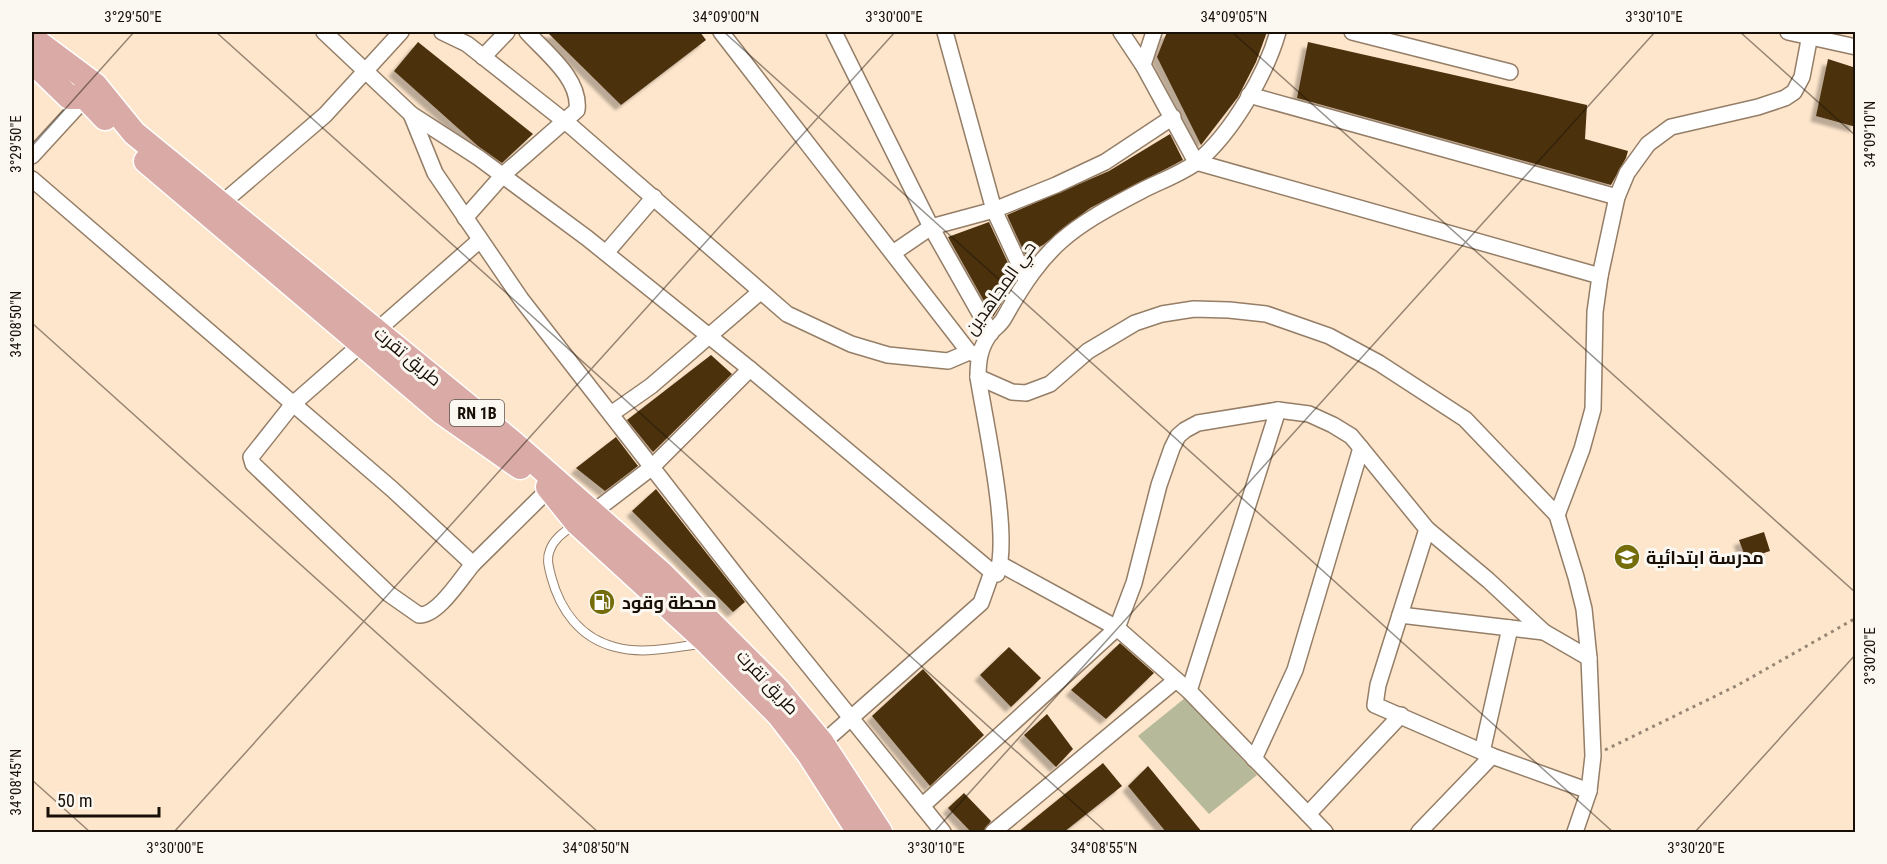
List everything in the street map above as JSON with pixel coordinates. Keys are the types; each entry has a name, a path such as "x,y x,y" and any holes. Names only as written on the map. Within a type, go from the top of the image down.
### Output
{"main road":[{"name":"طريق تقرت","path":"32,38 134,133 221,204 370,338 585,518"},
{"name":"طريق تقرت","path":"32,61 69,97 90,92"},
{"name":"طريق تقرت","path":"90,92 158,174 370,338 443,413 550,488 716,640 778,690 816,749 879,832"},
{"name":"طريق تقرت","path":"816,749 859,832"}],"street":[{"path":"324,32 411,114 503,175 606,253 996,568 1117,628 1189,692 1325,832"},
{"path":"221,204 325,115 401,32"},
{"path":"442,32 467,44 563,120 787,314 816,330 888,355 931,362 948,361 973,354 722,32"},
{"path":"483,57 507,32"},
{"path":"465,218 503,175 577,110 579,100 576,91 560,68 527,32"},
{"path":"834,32 932,227 991,333"},
{"path":"945,32 994,210 1026,279"},
{"path":"1121,32 1143,65 1196,162 1600,276"},
{"path":"1143,65 1154,32"},
{"name":"حي المجاهدين","path":"996,568 998,507 973,354 1002,322 1026,279 1046,253 1068,233 1196,162 1228,126 1249,96 1266,66 1278,32"},
{"path":"1352,32 1510,72"},
{"path":"1788,32 1810,35 1856,47"},
{"path":"1557,515 1582,449 1593,409 1595,312 1600,276 1617,196 1627,173 1658,134 1691,121 1758,106 1794,92 1802,77 1810,35"},
{"path":"32,156 90,92"},
{"path":"1249,96 1617,196"},
{"path":"411,114 435,173 520,299 651,468 943,832"},
{"path":"892,253 932,227 994,210 1105,162 1173,117"},
{"path":"32,179 392,489 472,564"},
{"path":"606,253 654,197"},
{"path":"480,240 293,404 251,457 253,464 389,594 419,615 425,615 438,607 472,564 550,488"},
{"path":"611,414 651,386 760,291"},
{"path":"978,378 1012,392 1026,393 1050,384 1101,341 1135,323 1162,314 1194,309 1266,314 1296,322 1329,336 1430,395 1472,426 1557,515 1584,609 1589,658 1593,756 1589,791 1575,832"},
{"path":"585,518 651,468 750,369"},
{"path":"922,806 1117,628 1134,583 1159,485 1178,436 1198,423 1278,410 1309,414 1333,425 1351,436 1427,529 1488,580 1544,632 1589,658"},
{"path":"1189,692 1278,410"},
{"path":"1254,759 1295,670 1361,448"},
{"path":"1427,529 1374,700 1379,708 1401,715 1487,754 1589,791"},
{"path":"816,749 981,603 996,568"},
{"path":"1400,615 1544,632"},
{"path":"1419,832 1487,754 1510,628"},
{"path":"993,832 1176,680"},
{"path":"1308,814 1401,715"}],"lane":[{"path":"585,518 561,535 550,547 547,559 564,610 576,624 587,634 614,647 640,652 716,640"}],"path":[{"path":"1593,756 1738,685 1856,618"}],"green space":[{"path":"1185,698 1257,775 1209,814 1138,736"}],"building":[{"path":"547,32 700,32 706,40 621,105"},
{"path":"1167,32 1267,32 1256,62 1238,97 1201,145 1157,57"},
{"path":"418,42 533,134 502,163 478,146 394,71"},
{"path":"1308,42 1587,105 1585,139 1628,151 1626,158 1611,185 1297,98"},
{"path":"1828,59 1856,68 1856,127 1816,116"},
{"path":"1170,134 1183,160 1090,208 1043,245 1025,254 1007,215 1109,171"},
{"path":"989,222 1016,280 993,317 948,237"},
{"path":"711,355 732,374 653,452 627,420"},
{"path":"616,437 638,466 605,491 576,468"},
{"path":"656,489 745,602 733,612 632,511"},
{"path":"1764,532 1770,551 1746,559 1739,540"},
{"path":"1120,643 1154,673 1106,719 1071,690"},
{"path":"1009,647 1041,678 1011,707 980,675"},
{"path":"923,669 984,735 930,786 872,716"},
{"path":"1047,714 1073,749 1056,767 1024,735"},
{"path":"1103,763 1122,786 1064,832 1018,832"},
{"path":"1148,766 1202,832 1166,832 1128,786"},
{"path":"964,793 991,821 983,832 971,832 948,808"}],"place":[{"name":"مدرسة ابتدائية","path":"1627,557"},
{"name":"محطة وقود","path":"602,602"}]}
